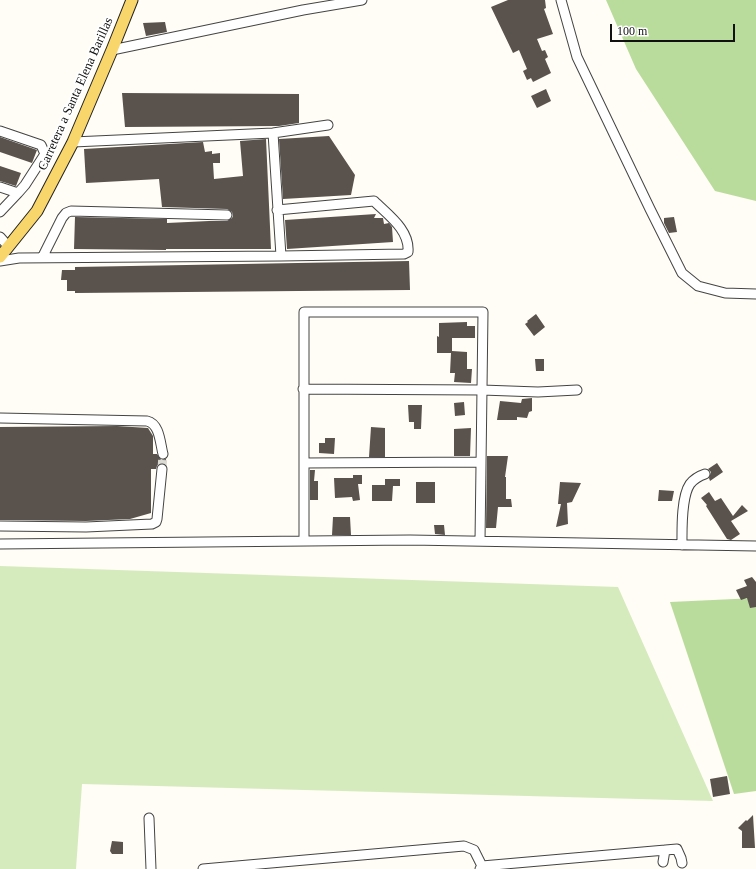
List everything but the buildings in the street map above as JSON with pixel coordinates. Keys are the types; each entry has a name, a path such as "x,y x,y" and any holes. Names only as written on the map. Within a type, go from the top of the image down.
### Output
{"main road":[{"name":"Carretera a Santa Elena Barillas","path":"0,256 37,211 72,142 132,0"}],"street":[{"path":"112,50 303,10 362,0"},
{"path":"561,0 577,57 682,273 698,286 724,294 756,294"},
{"path":"72,142 272,133 328,125"},
{"path":"0,131 41,145 45,154 25,185 0,212"},
{"path":"272,133 281,256"},
{"path":"0,187 18,193"},
{"path":"0,261 18,258 281,256 404,254 408,252 403,231 398,224 374,201 277,210"},
{"path":"42,258 62,218 66,213 71,211 227,215"},
{"path":"0,237 8,246"},
{"path":"304,541 304,312 483,312 480,541"},
{"path":"304,389 482,390 538,392 577,390"},
{"path":"0,418 152,422 156,427 163,454"},
{"path":"304,463 481,462"},
{"path":"0,526 86,527 152,524 156,522 157,519 162,469"},
{"path":"682,546 683,513 689,486 693,480 706,474"},
{"path":"0,544 480,541 682,546 756,546"},
{"path":"149,818 151,869"},
{"path":"203,869 464,846 474,850 482,868 677,849 682,863"},
{"path":"663,862 665,850"}],"green space":[{"path":"606,0 756,0 756,201 715,191 636,69"},
{"path":"0,566 618,587 713,801 82,784 76,869 0,869"},
{"path":"756,598 756,791 734,794 670,602"}],"tunnel":[{"path":"162,469 163,454"}]}
